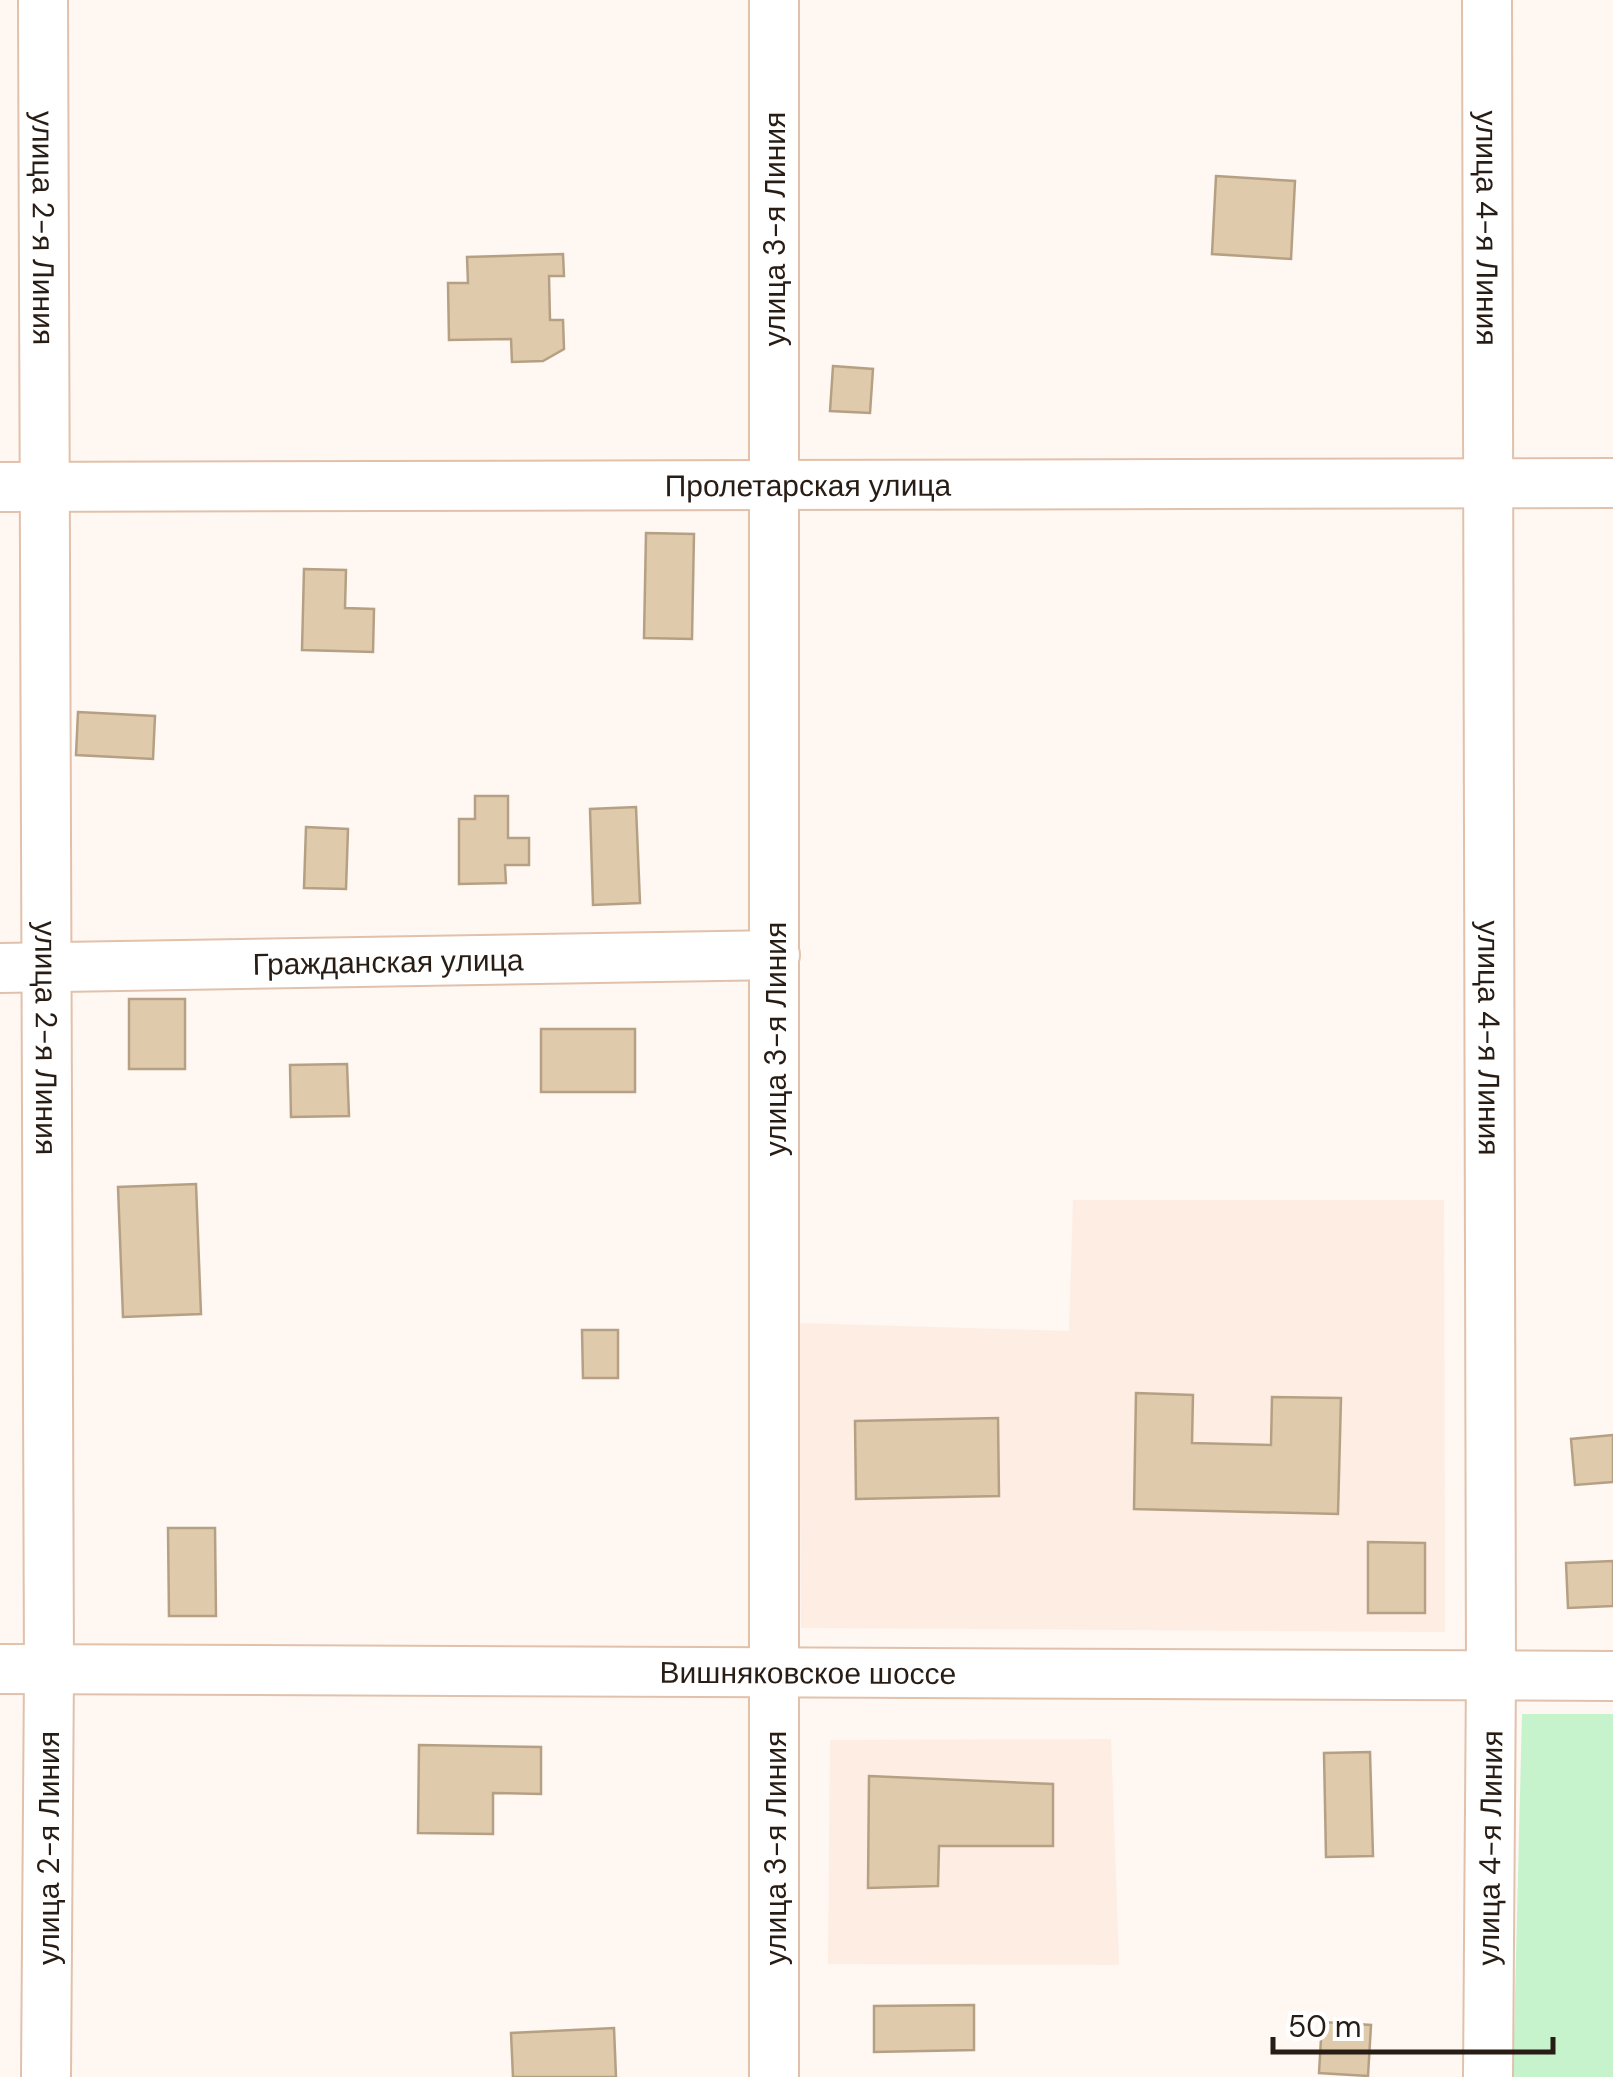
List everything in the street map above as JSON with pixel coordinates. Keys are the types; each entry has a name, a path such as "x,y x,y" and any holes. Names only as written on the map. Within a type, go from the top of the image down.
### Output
{"street":[{"name":"улица 2-я Линия","path":"44,0 22,487 47,967 46,2077"},
{"name":"улица 3-я Линия","path":"774,0 774,2077"},
{"name":"улица 4-я Линия","path":"1488,0 1488,2077"},
{"name":"Пролетарская улица","path":"22,487 1613,483"},
{"name":"Гражданская улица","path":"0,968 775,954"},
{"name":"Вишняковское шоссе","path":"0,1669 775,1676 1613,1676"}],"shaded area":[{"path":"1073,1200 1444,1200 1445,1632 801,1628 799,1323 1069,1331"},
{"path":"1111,1739 1119,1965 828,1964 830,1740"}],"green space":[{"path":"1522,1714 1613,1714 1613,2077 1513,2077"}],"building":[{"path":"1216,176 1295,181 1291,259 1212,254"},
{"path":"563,254 564,276 549,276 550,320 563,320 564,349 543,361 512,362 511,339 449,340 448,283 468,283 467,257"},
{"path":"833,366 873,369 870,413 830,411"},
{"path":"646,533 694,534 692,639 644,638"},
{"path":"304,569 346,570 345,608 374,609 373,652 302,650"},
{"path":"78,712 155,716 153,759 76,755"},
{"path":"475,796 508,796 508,838 529,838 529,865 505,865 506,883 459,884 459,819 475,819"},
{"path":"636,807 640,903 593,905 590,809"},
{"path":"306,827 348,829 346,889 304,888"},
{"path":"129,999 185,999 185,1069 129,1069"},
{"path":"541,1029 635,1029 635,1092 541,1092"},
{"path":"347,1064 349,1116 291,1117 290,1065"},
{"path":"196,1184 201,1314 123,1317 118,1187"},
{"path":"582,1330 618,1330 618,1378 583,1378"},
{"path":"1136,1393 1193,1395 1192,1443 1271,1445 1272,1397 1341,1398 1338,1514 1134,1509"},
{"path":"998,1418 999,1496 856,1499 855,1421"},
{"path":"1613,1435 1613,1482 1575,1485 1571,1439"},
{"path":"168,1528 215,1528 216,1616 169,1616"},
{"path":"1368,1542 1425,1543 1425,1613 1368,1613"},
{"path":"1613,1561 1613,1606 1568,1608 1566,1563"},
{"path":"419,1745 541,1747 541,1794 493,1793 493,1834 418,1833"},
{"path":"1370,1752 1373,1856 1326,1857 1324,1753"},
{"path":"869,1776 1053,1784 1053,1846 939,1846 938,1886 868,1888"},
{"path":"974,2005 974,2050 874,2052 874,2006"},
{"path":"1322,2022 1371,2025 1368,2076 1319,2073"},
{"path":"614,2028 616,2077 513,2077 511,2033"}]}
